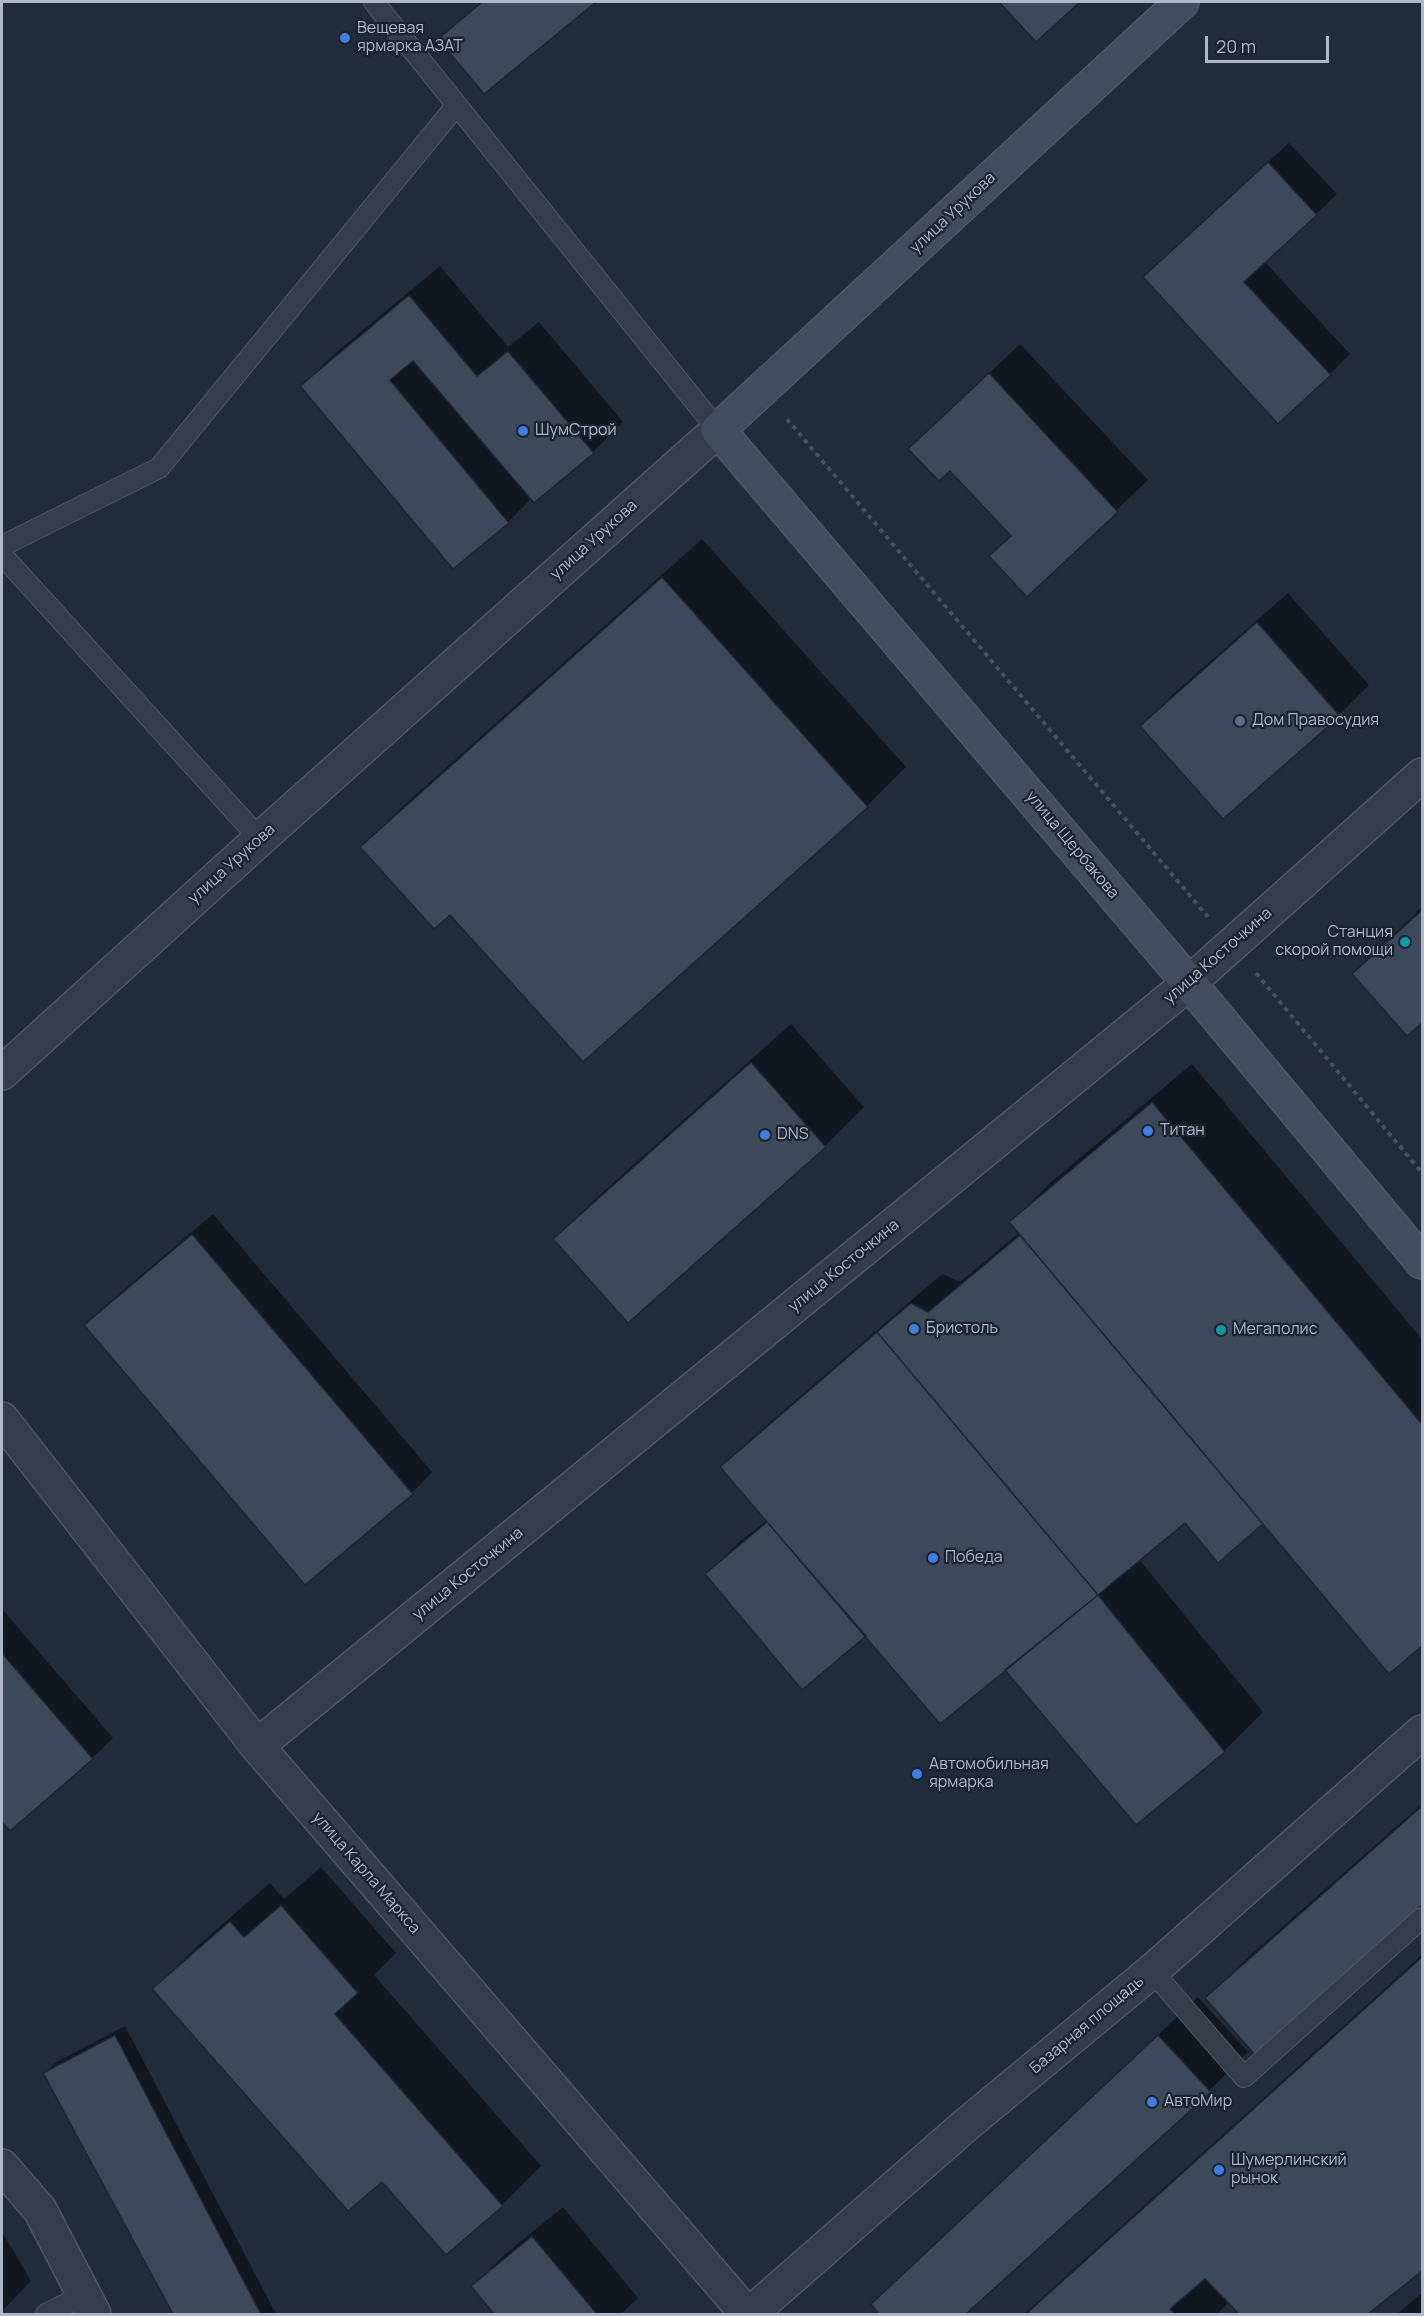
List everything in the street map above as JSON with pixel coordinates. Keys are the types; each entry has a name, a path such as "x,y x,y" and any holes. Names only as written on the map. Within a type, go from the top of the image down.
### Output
{"street":[{"name":"улица Урукова","path":"2,1073 718,430 1182,2"},
{"name":"улица Щербакова","path":"718,430 1189,983 1422,1262"},
{"name":"улица Косточкина","path":"257,1746 1189,983 1422,776"},
{"name":"улица Карла Маркса","path":"2,1419 257,1746 748,2314"},
{"name":"Базарная площадь","path":"748,2314 967,2124 1152,1971 1422,1732"},
{"path":"2,2166 40,2210 89,2305"}],"lane":[{"path":"374,2 718,430"},
{"path":"2,546 159,468 456,106"},
{"path":"2,555 260,839"},
{"path":"1152,1971 1244,2077 1422,1918"},
{"path":"46,2314 89,2305"}],"path":[{"path":"762,389 1422,1173"}],"building":[{"path":"482,2 596,2 484,94 438,39"},
{"path":"999,2 1080,2 1036,42"},
{"path":"1268,162 1317,215 1244,282 1331,375 1278,424 1143,277"},
{"path":"409,295 477,376 508,351 594,453 534,503 413,361 390,380 509,523 453,569 300,386"},
{"path":"989,373 1118,512 1027,597 989,556 1011,536 950,471 939,481 908,449"},
{"path":"662,577 868,807 583,1062 450,915 434,929 360,847"},
{"name":"Дом Правосудия","path":"1257,622 1340,716 1223,819 1140,726"},
{"name":"Станция скорой помощи","path":"1422,910 1422,1023 1407,1036 1352,974"},
{"path":"751,1062 826,1147 628,1323 553,1239"},
{"name":"Мегаполис","path":"1152,1102 1422,1424 1422,1646 1389,1674 1009,1222"},
{"path":"192,1234 413,1494 305,1585 84,1325"},
{"path":"1020,1235 1263,1524 1218,1563 1185,1523 1098,1595 877,1332 911,1303 928,1312"},
{"name":"Победа","path":"877,1332 1098,1595 940,1724 720,1467"},
{"path":"767,1522 866,1636 802,1690 705,1574"},
{"path":"1098,1595 1225,1752 1136,1825 1005,1670"},
{"path":"2,1653 93,1759 10,1831 2,1822"},
{"path":"1422,1806 1422,1905 1255,2055 1205,1998"},
{"path":"281,1905 358,1993 335,2014 503,2206 446,2255 382,2182 348,2211 152,1989 230,1921 244,1937"},
{"path":"1422,1957 1422,2271 1368,2314 1239,2314 1205,2279 1170,2309 1175,2314 1026,2314"},
{"path":"115,2035 261,2314 173,2314 43,2073"},
{"path":"1158,2035 1211,2092 966,2314 879,2314 871,2304"},
{"path":"532,2236 597,2314 494,2314 471,2286"}],"place":[{"name":"Вещевая ярмарка АЗАТ","path":"345,38"},
{"name":"ШумСтрой","path":"523,431"},
{"name":"Дом Правосудия","path":"1240,721"},
{"name":"Станция скорой помощи","path":"1405,942"},
{"name":"Титан","path":"1148,1131"},
{"name":"DNS","path":"765,1135"},
{"name":"Бристоль","path":"914,1329"},
{"name":"Мегаполис","path":"1221,1330"},
{"name":"Победа","path":"933,1558"},
{"name":"Автомобильная ярмарка","path":"917,1774"},
{"name":"АвтоМир","path":"1152,2102"},
{"name":"Шумерлинский рынок","path":"1219,2170"}]}
